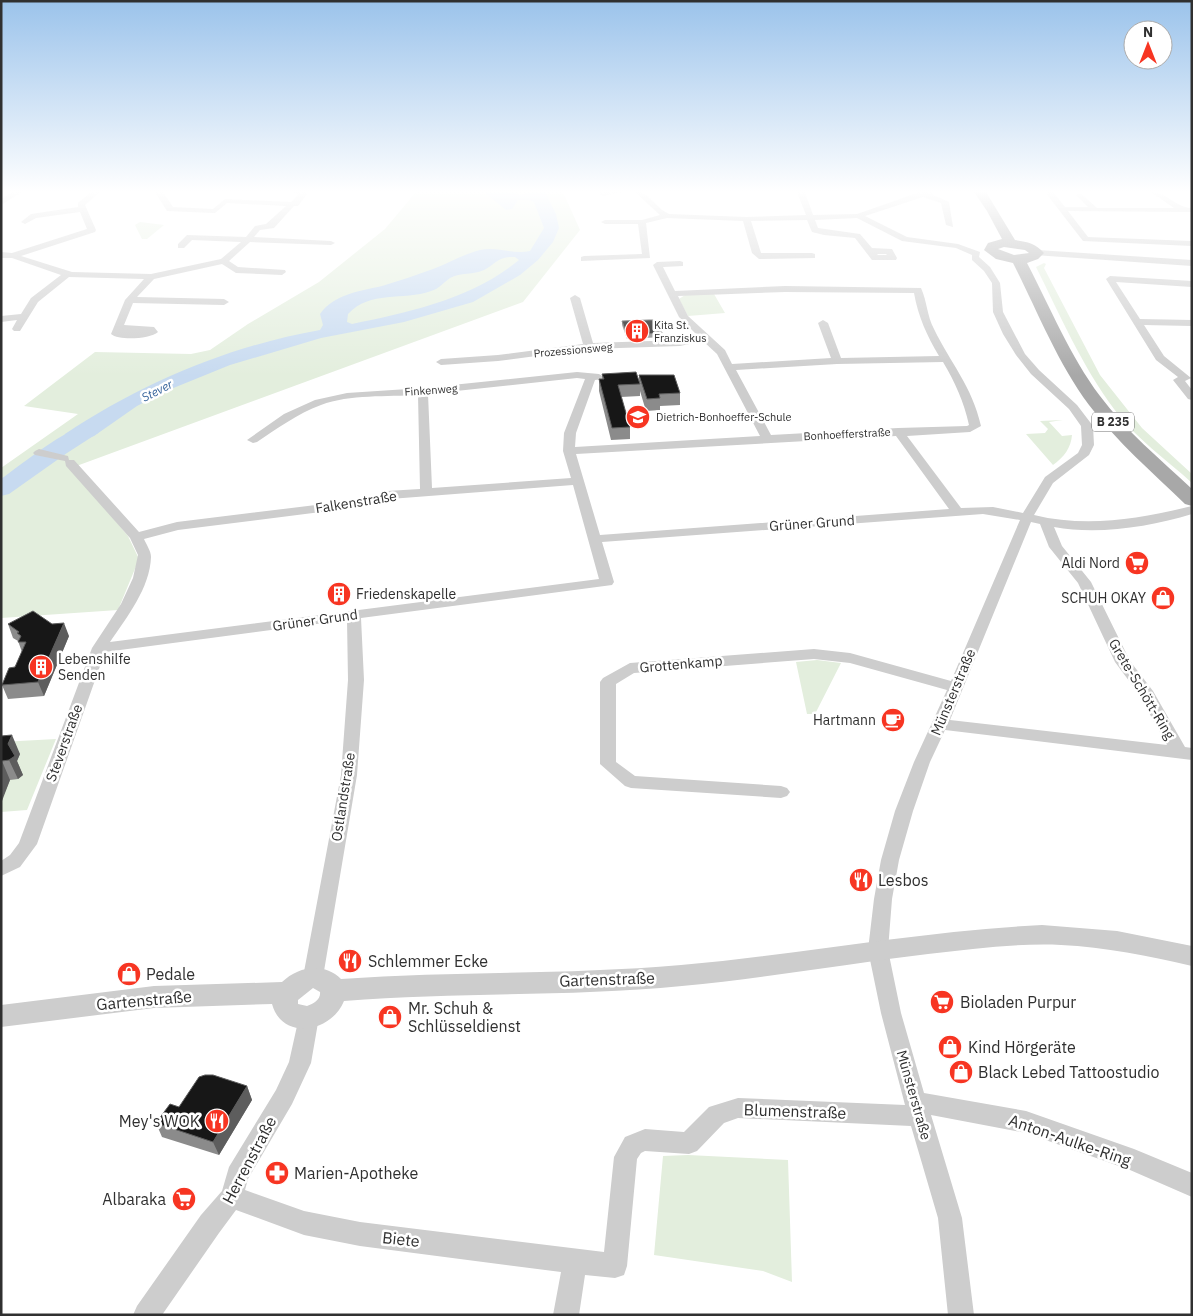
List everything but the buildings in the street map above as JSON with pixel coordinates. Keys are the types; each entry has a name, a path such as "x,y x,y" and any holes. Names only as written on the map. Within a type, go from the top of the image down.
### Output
{"main road":[{"name":"B 235","path":"1015,253 1074,370 1095,401 1188,508"},
{"path":"1021,253 1032,257 1036,253"}],"street":[{"path":"14,256 22,253"},
{"path":"1,255 14,256 67,274 151,277 224,262 233,253"},
{"path":"584,259 647,256 647,253"},
{"path":"756,253 759,256 812,256"},
{"path":"872,253 874,258 893,258 890,253"},
{"path":"977,254 982,253"},
{"path":"1043,253 1192,263"},
{"name":"Münsterstraße","path":"961,1315 950,1218 892,1013 878,950 883,899 890,860 904,811 922,762 956,687 1027,517 1049,480 1083,455 1088,445 1088,431 1082,417 1035,372 1008,334 998,312 996,283 987,269 975,258 974,256 977,254"},
{"path":"9,265 23,260"},
{"path":"224,262 236,270 282,272"},
{"path":"680,264 657,265 684,317 721,352 766,438"},
{"path":"17,329 34,300 67,274"},
{"path":"119,328 130,300 151,277"},
{"path":"1189,378 1160,358 1110,279 1192,284"},
{"name":"Bonhoefferstraße","path":"569,451 766,438 974,428 974,420 968,397 956,373 927,329 920,309 918,290 785,289 672,294"},
{"path":"574,298 589,346"},
{"path":"130,300 224,302"},
{"path":"1,319 24,317"},
{"path":"823,322 837,361"},
{"path":"1140,326 1184,328 1192,323"},
{"name":"Prozessionsweg","path":"441,362 498,358 589,346 680,343 705,338"},
{"path":"730,367 837,361 946,359"},
{"name":"Finkenweg","path":"253,440 288,416 319,402 347,396 423,391 577,376 610,377"},
{"path":"569,451 570,433 591,377"},
{"path":"1189,378 1178,380 1190,392"},
{"path":"423,391 426,492"},
{"path":"898,431 958,512"},
{"name":"Grüner Grund","path":"99,648 606,582 569,451"},
{"name":"Steverstraße","path":"1,869 12,864 22,855 28,844 99,648 128,604 140,578 145,555 136,536 65,459 39,454"},
{"name":"Falkenstraße","path":"136,536 177,526 376,501 387,495 578,481"},
{"path":"1027,517 1064,526 1088,526 1188,508"},
{"name":"Grüner Grund","path":"595,539 958,512 997,511 1027,517"},
{"name":"Grete-Schött-Ring","path":"1045,522 1056,547 1084,582 1123,662 1145,691 1186,753"},
{"name":"Ostlandstraße","path":"313,977 349,775 356,680 354,614"},
{"name":"Grottenkamp","path":"781,792 631,782 608,764 608,682 630,668 814,654 850,658 956,687"},
{"name":"Grete-Schött-Ring","path":"940,724 1186,753"},
{"path":"878,950 1042,936 1116,941 1192,956"},
{"name":"Gartenstraße","path":"333,991 390,986 678,976 782,965 878,950"},
{"path":"313,977 327,980 333,991 333,998 324,1011 309,1017 300,1017 292,1014 287,1008 285,1001 287,993 298,982 313,977"},
{"name":"Gartenstraße","path":"1,1016 154,997 287,993"},
{"name":"Herrenstraße","path":"146,1315 210,1224 232,1198 237,1175 284,1097 300,1063 309,1017"},
{"name":"Blumenstraße","path":"575,1261 615,1266 626,1157 634,1145 645,1140 689,1143 717,1114 738,1108 918,1109"},
{"name":"Anton-Aulke-Ring","path":"918,1109 973,1111 1026,1122 1134,1160 1192,1185"},
{"name":"Biete","path":"232,1198 304,1223 360,1234 575,1261"},
{"path":"566,1315 575,1261"}],"green space":[{"path":"355,253 561,253 523,302 71,468 128,536 139,559 118,610 1,618 1,468 78,414 24,406 95,352 191,354 210,350 248,324 319,282"},
{"path":"1044,263 1046,264 1044,268 1100,375 1142,428 1192,474 1192,483 1122,420 1102,393 1072,340 1036,267"},
{"path":"714,294 725,313 688,316 679,299 685,295"},
{"path":"1063,420 1049,422 1062,436 1072,435 1066,452 1053,465 1026,434 1045,433 1048,429 1040,421"},
{"path":"817,660 841,663 815,714 807,714 796,662"},
{"path":"56,739 27,810 1,812 1,742"},
{"path":"688,1155 788,1160 792,1282 763,1271 654,1255 663,1156"}],"water":[{"path":"543,253 520,275 473,302 404,322 321,338 230,365 166,391 137,406 94,436 77,442 67,450 52,447 63,439 65,434 94,416 156,383 220,356 286,337 320,330 323,325 320,314 332,302 348,294 408,278 468,254","holes":["515,257 519,260 481,285 440,302 352,324 347,322 348,314 366,302 431,291 454,276 480,272 501,259"]}],"waterway":[{"name":"Stever","path":"1,489 59,448 91,429"}],"place":[{"name":"Kita St. Franziskus","path":"637,331"},
{"name":"Dietrich-Bonhoeffer-Schule","path":"638,417"},
{"name":"Aldi Nord","path":"1137,563"},
{"name":"Friedenskapelle","path":"339,594"},
{"name":"SCHUH OKAY","path":"1163,598"},
{"name":"Lebenshilfe Senden","path":"41,667"},
{"name":"Hartmann","path":"893,720"},
{"name":"Lesbos","path":"861,880"},
{"name":"Schlemmer Ecke","path":"350,961"},
{"name":"Pedale","path":"129,974"},
{"name":"Bioladen Purpur","path":"942,1002"},
{"name":"Mr. Schuh & Schlüsseldienst","path":"390,1017"},
{"name":"Kind Hörgeräte","path":"950,1047"},
{"name":"Black Lebed Tattoostudio","path":"961,1072"},
{"name":"Mey's WOK","path":"217,1121"},
{"name":"Marien-Apotheke","path":"277,1173"},
{"name":"Albaraka","path":"184,1199"}]}
